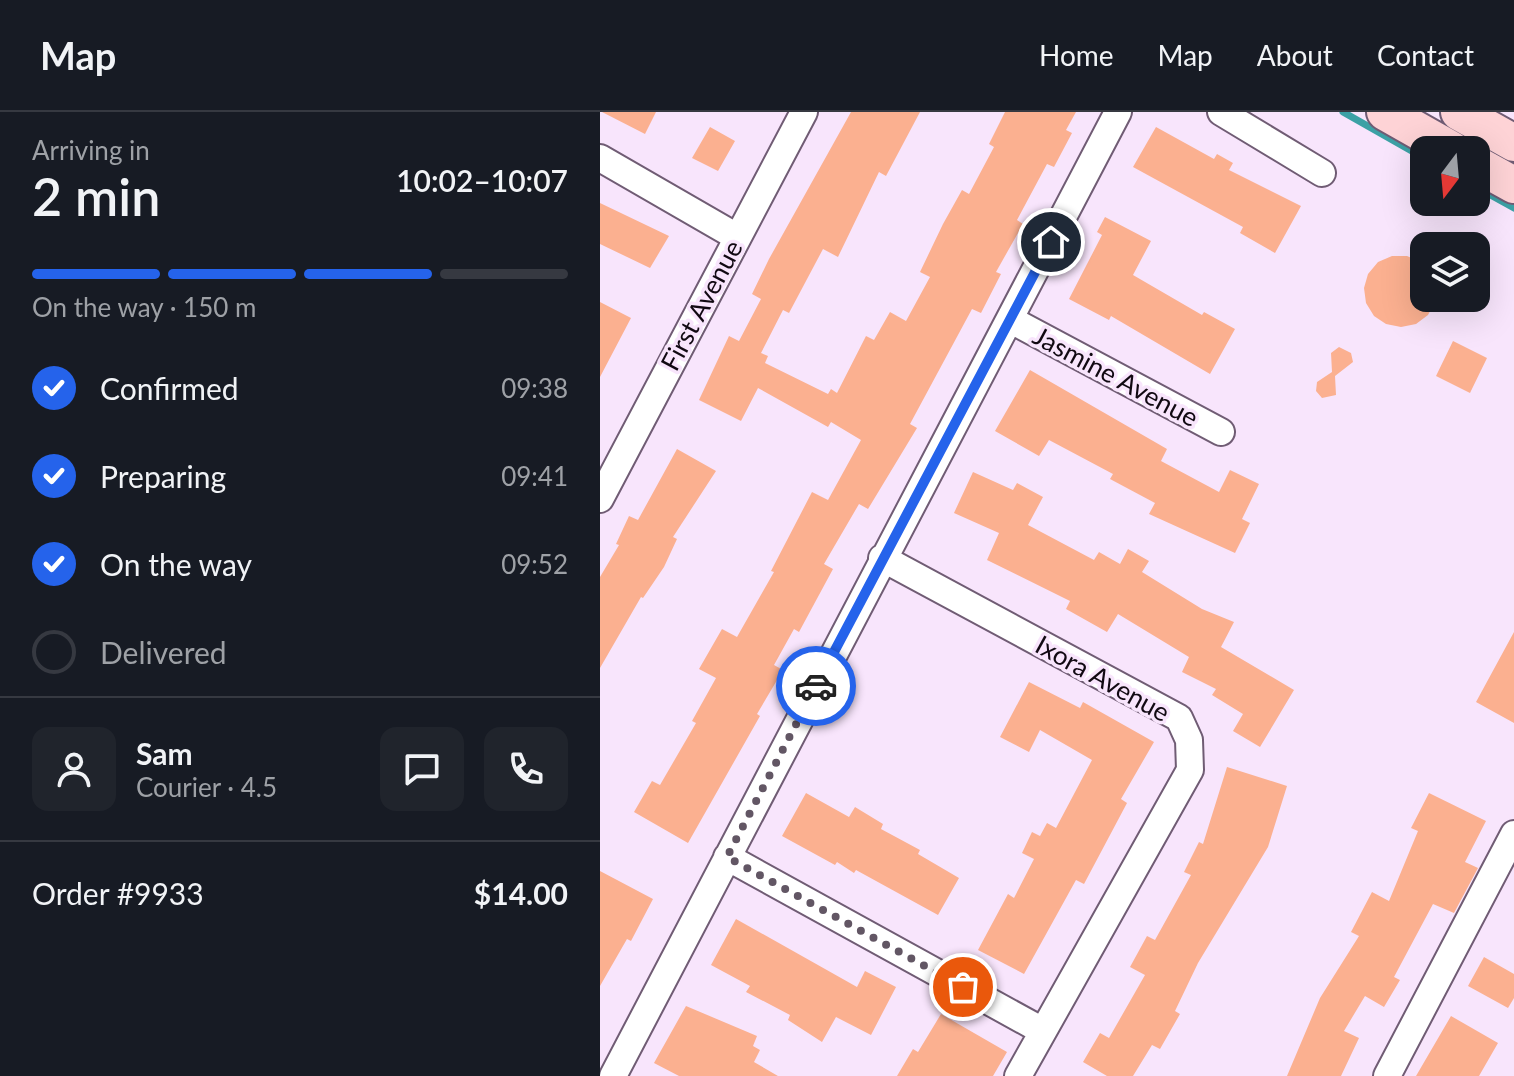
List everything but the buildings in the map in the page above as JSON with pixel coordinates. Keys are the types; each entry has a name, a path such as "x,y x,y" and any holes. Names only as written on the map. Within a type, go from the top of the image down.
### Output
{"street":[{"name":"First Avenue","path":"600,499 804,112"},
{"path":"613,1076 1118,112"},
{"path":"1221,112 1322,173"},
{"path":"1385,112 1427,136"},
{"path":"1459,112 1514,143"},
{"path":"600,158 737,237"},
{"path":"1490,172 1514,185"},
{"name":"Jasmine Avenue","path":"1011,320 1221,432"},
{"name":"Ixora Avenue","path":"882,558 1179,718 1189,740 1190,770 1041,1030 1018,1076"},
{"path":"1387,1076 1514,834"},
{"path":"727,857 1041,1030"}],"waterway":[{"path":"1343,112 1410,150"},
{"path":"1490,195 1514,208"}],"way so far":[{"path":"816,686 727,857 963,987"}],"route":[{"path":"816,686 1051,242"}]}
